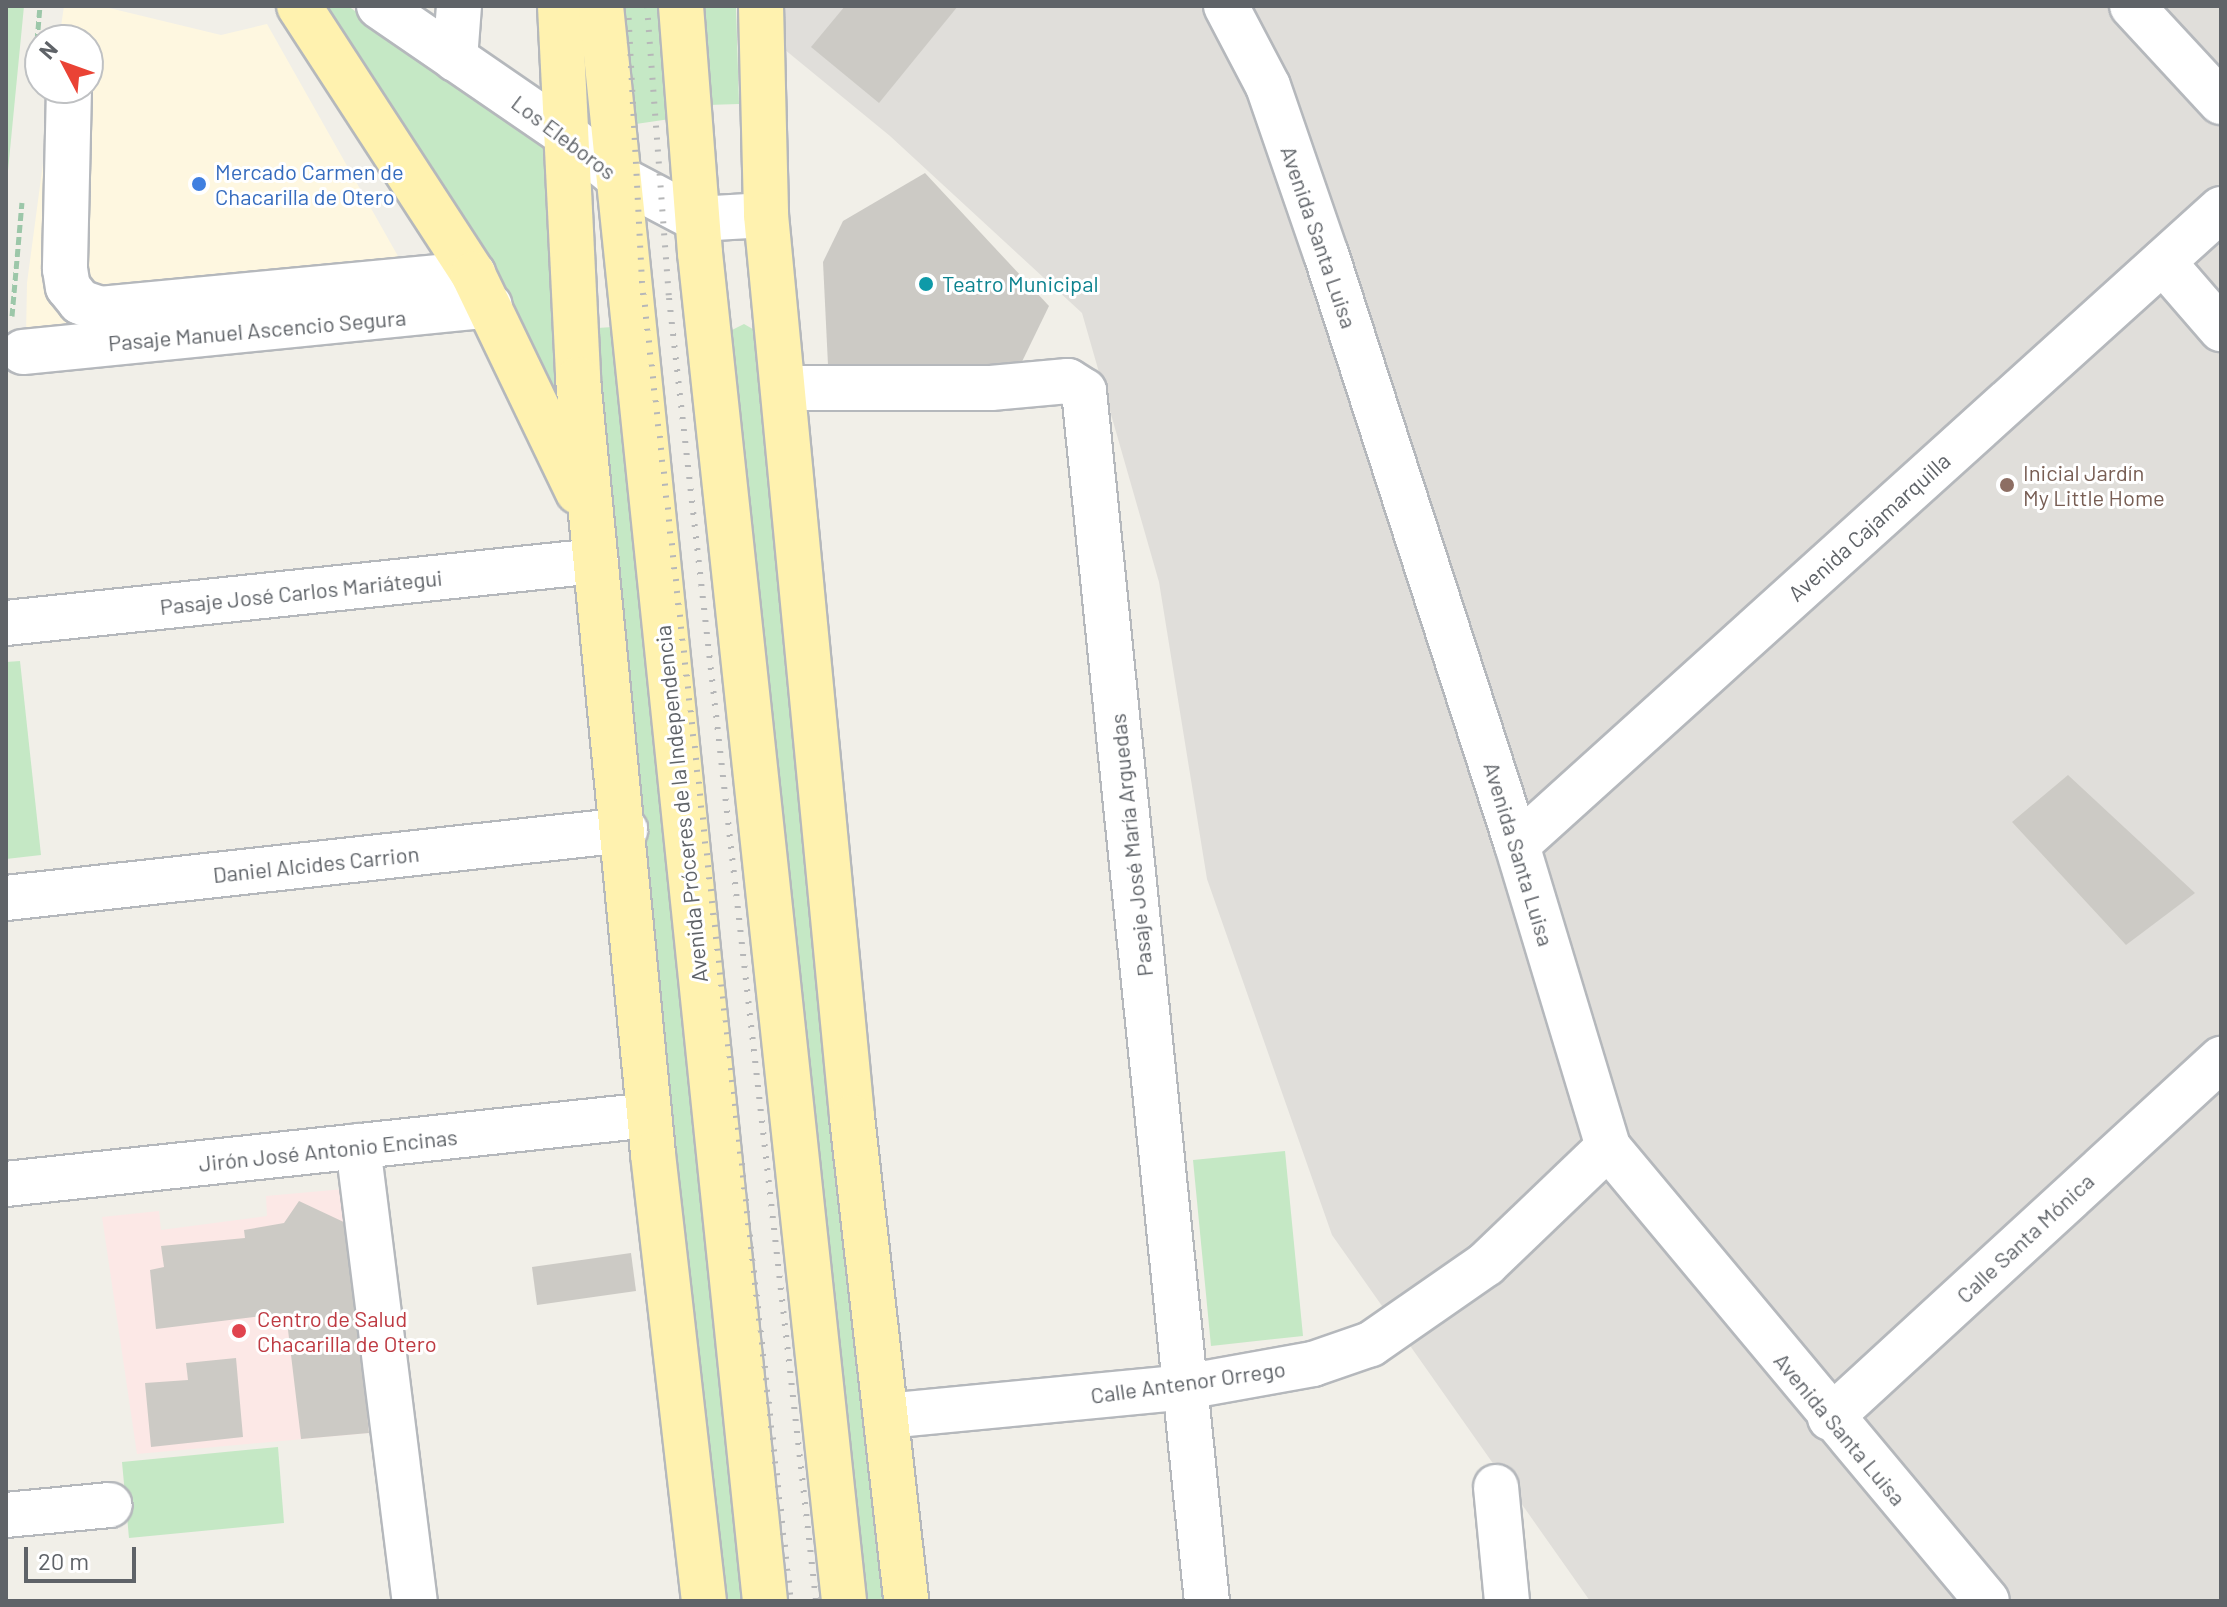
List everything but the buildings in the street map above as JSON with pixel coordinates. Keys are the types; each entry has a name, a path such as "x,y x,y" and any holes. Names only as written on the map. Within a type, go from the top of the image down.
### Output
{"main road":[{"path":"299,6 482,289 594,543"},
{"path":"560,6 578,379 625,830 649,1115 704,1601"},
{"name":"Avenida Próceres de la Independencia","path":"601,6 765,1601"},
{"path":"681,6 697,219 844,1601"},
{"path":"761,6 766,215 786,388 852,1117 906,1601"}],"street":[{"name":"Los Eleboros","path":"379,6 568,136 619,178 697,219"},
{"path":"455,59 459,6"},
{"name":"Avenida Santa Luisa","path":"1226,6 1278,114 1517,845 1608,1147 1830,1418 1987,1601"},
{"path":"2132,6 2221,102"},
{"path":"69,104 65,269 68,287 80,302 100,309 482,289"},
{"name":"Avenida Cajamarquilla","path":"1517,845 2221,209"},
{"path":"697,219 766,215"},
{"path":"2163,262 2221,329"},
{"name":"Pasaje Manuel Ascencio Segura","path":"13,344 482,289"},
{"name":"Pasaje José María Arguedas","path":"786,388 991,388 1068,381 1084,391 1207,1601"},
{"name":"Pasaje José Carlos Mariátegui","path":"11,622 594,543"},
{"name":"Daniel Alcides Carrion","path":"23,896 625,830"},
{"name":"Calle Santa Mónica","path":"1830,1418 2221,1059"},
{"name":"Jirón José Antonio Encinas","path":"6,1184 649,1115"},
{"path":"358,1146 415,1601"},
{"name":"Calle Antenor Orrego","path":"886,1416 1185,1387 1313,1364 1371,1344 1486,1264 1608,1147"},
{"path":"1496,1487 1507,1601"},
{"path":"6,1515 110,1505"}],"shaded area":[{"name":"Mercado Carmen de Chacarilla de Otero","path":"64,6 101,6 221,35 267,24 412,281 26,335 27,283 51,104 104,104 104,24 61,24"},
{"path":"772,6 2221,6 2221,1601 1590,1601 1332,1235 1207,879 1159,582 1082,313 890,136 773,40"},
{"name":"Centro de Salud Chacarilla de Otero","path":"344,1189 369,1433 137,1454 102,1217 159,1211 161,1230 267,1216 266,1196"}],"green space":[{"path":"6,6 24,6 6,191"},
{"path":"323,6 348,6 553,152 565,420 448,193 330,27"},
{"path":"621,6 661,6 670,119 629,125"},
{"path":"701,6 736,6 739,104 707,105"},
{"path":"744,324 758,332 894,1601 862,1601 728,332"},
{"path":"613,327 753,1601 721,1601 591,337 597,328"},
{"path":"20,661 41,855 6,859 6,662"},
{"path":"1285,1151 1303,1336 1211,1346 1193,1160"},
{"path":"278,1447 284,1523 129,1538 122,1462"}],"railway":[{"path":"628,6 642,281 791,1601"},
{"path":"647,6 669,298 816,1601"}],"place":[{"name":"Mercado Carmen de Chacarilla de Otero","path":"199,184"},
{"name":"Teatro Municipal","path":"926,284"},
{"name":"Inicial Jardín My Little Home","path":"2007,485"},
{"name":"Centro de Salud Chacarilla de Otero","path":"239,1331"}]}
